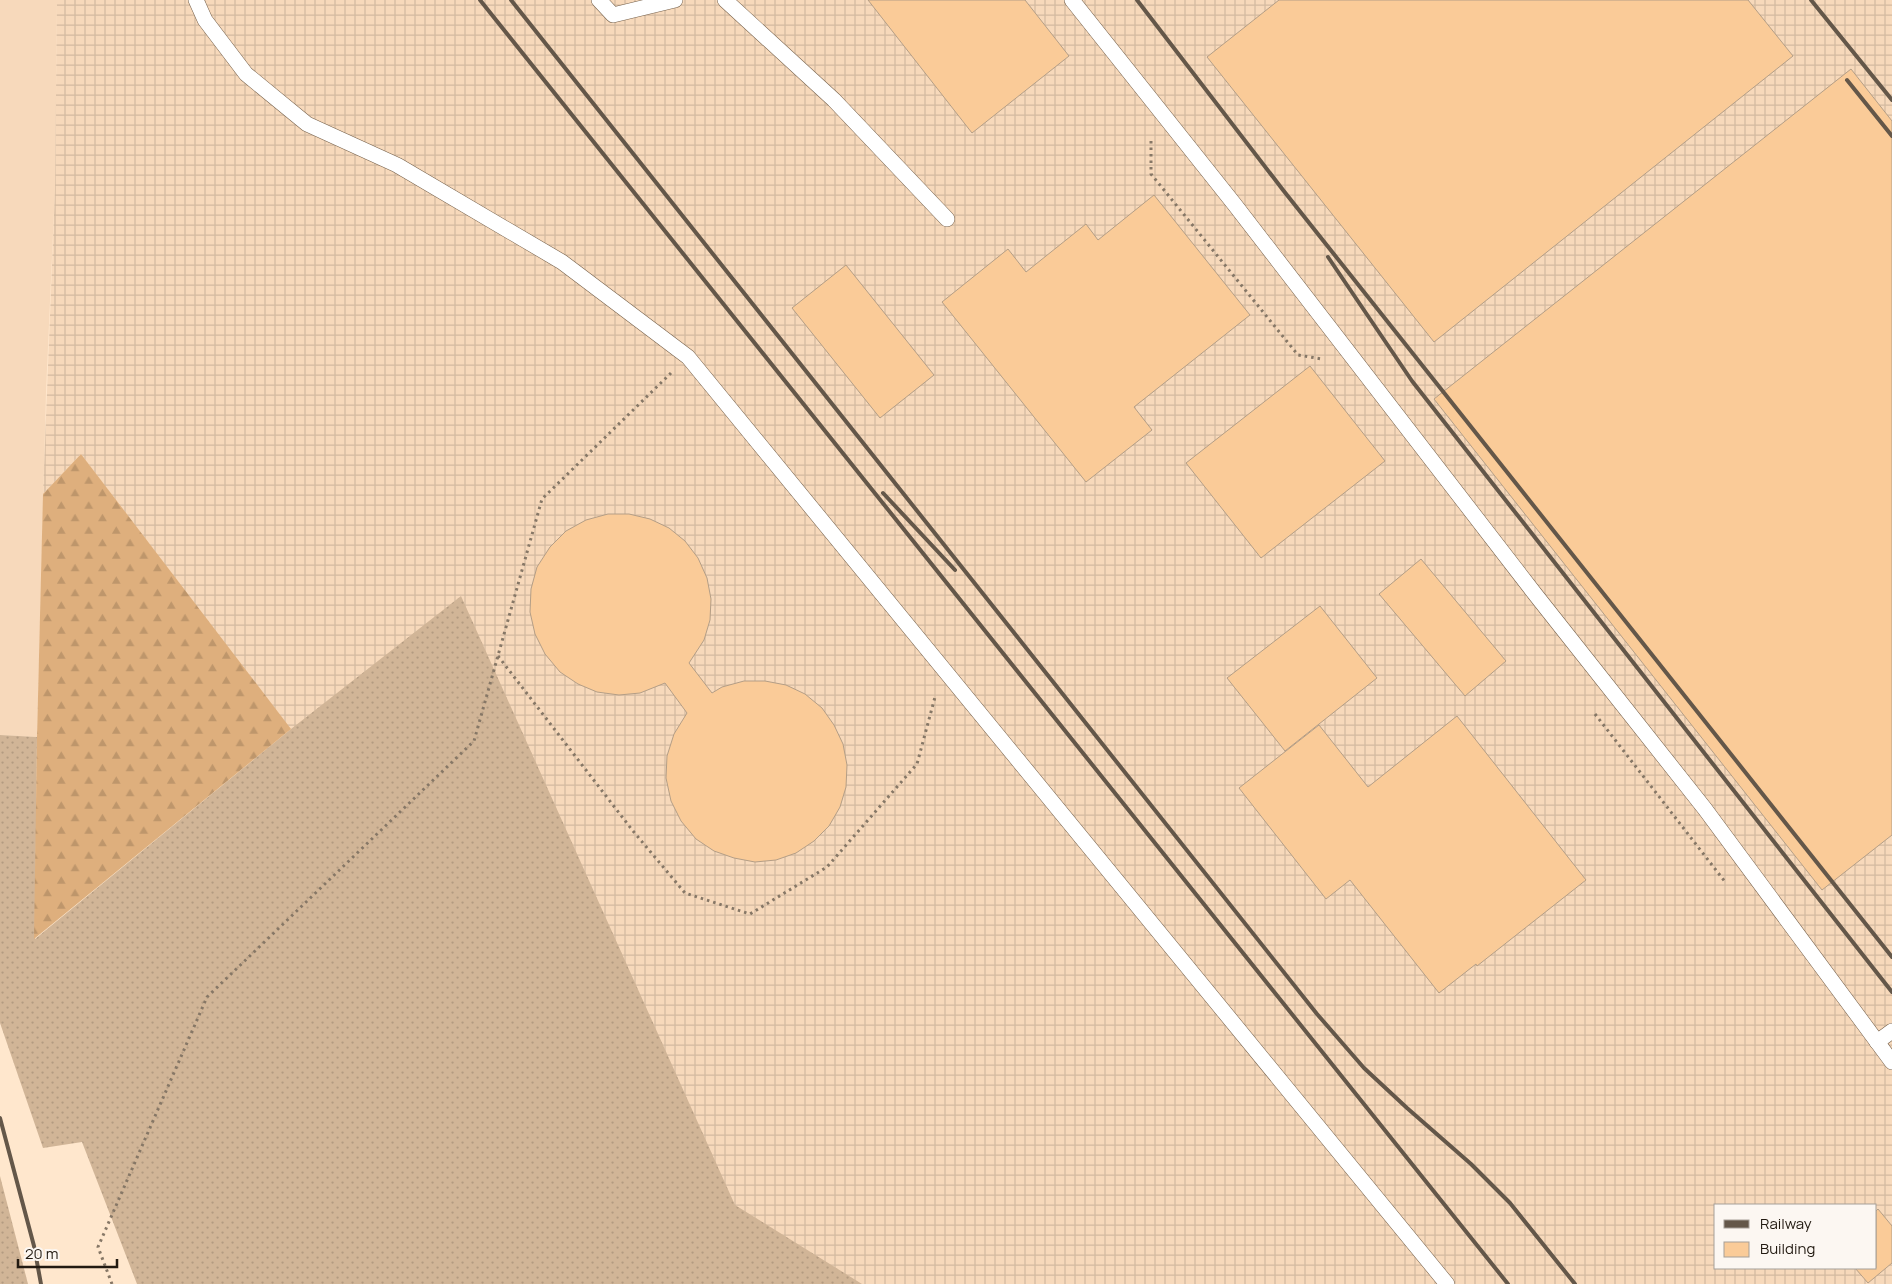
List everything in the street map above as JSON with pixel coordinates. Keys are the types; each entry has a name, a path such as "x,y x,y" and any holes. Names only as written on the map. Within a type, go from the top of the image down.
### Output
{"lane":[{"path":"196,0 205,20 246,74 307,124 397,165 562,262 688,357 1447,1284"},
{"path":"599,0 613,16 675,0"},
{"path":"726,0 834,100 947,219"},
{"path":"1072,0 1235,205 1535,594 1705,808 1892,1062"},
{"path":"1877,1042 1892,1031"}],"path":[{"path":"1151,133 1151,174 1298,355 1325,359"},
{"path":"112,1284 98,1247 207,997 474,741 542,499 688,357"},
{"path":"498,655 633,831 685,893 750,914 827,867 917,764 943,668"},
{"path":"1589,706 1728,886"}],"shaded area":[{"path":"0,0 57,0 55,189 46,391 37,737 0,735"},
{"path":"57,0 1892,0 1892,1284 704,1284 81,454 43,494 55,189"},
{"path":"461,596 735,1205 862,1284 137,1284 82,1142 43,1148 0,1023 0,735 37,737 35,939 291,729"},
{"path":"0,1176 28,1284 0,1284"}],"green space":[{"path":"81,454 291,729 34,939 43,494"}],"building":[{"path":"868,0 1025,0 1069,56 972,133"},
{"path":"1279,0 1748,0 1793,56 1434,342 1207,57"},
{"path":"1851,69 1892,121 1892,835 1822,890 1434,399"},
{"path":"1154,195 1250,315 1134,407 1152,430 1086,482 942,302 1008,249 1026,272 1086,224 1098,240"},
{"path":"846,265 934,375 880,418 792,308"},
{"path":"1310,366 1385,461 1261,558 1186,463"},
{"path":"608,514 629,514 650,519 669,528 685,541 698,558 707,578 711,599 710,620 704,640 689,663 712,693 722,687 744,681 765,681 786,685 805,694 822,708 834,725 843,744 847,765 846,787 840,807 829,826 814,841 796,853 776,860 755,862 734,858 714,851 696,839 681,821 671,801 666,778 667,756 674,734 687,713 665,683 640,693 619,695 597,692 578,684 560,672 545,654 535,634 530,612 531,589 537,567 550,547 566,531 586,520"},
{"path":"1421,559 1506,661 1465,696 1379,594"},
{"path":"1320,606 1377,678 1285,751 1227,678"},
{"path":"1457,716 1586,880 1477,966 1476,964 1439,993 1350,880 1326,899 1239,788 1319,725 1368,787"},
{"path":"1877,1210 1892,1226 1892,1263 1868,1283 1856,1269 1877,1269"}],"railway":[{"path":"480,0 1508,1284"},
{"path":"511,0 1317,1014 1364,1068 1471,1164 1510,1203 1575,1284"},
{"path":"1137,0 1283,190 1892,957"},
{"path":"1811,0 1892,100"},
{"path":"1847,80 1892,136"},
{"path":"1328,257 1412,381 1892,992"},
{"path":"883,493 955,570"},
{"path":"0,1118 34,1246 41,1284"}]}
